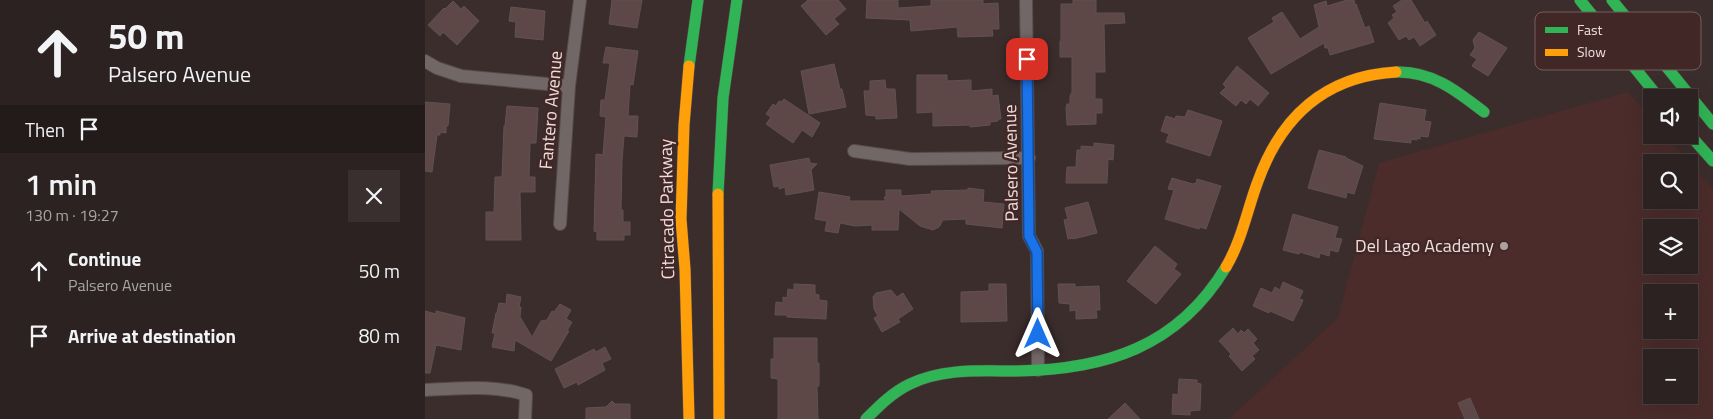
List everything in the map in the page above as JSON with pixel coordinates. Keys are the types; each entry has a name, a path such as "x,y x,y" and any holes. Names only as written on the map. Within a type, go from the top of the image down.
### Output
{"street":[{"name":"Fantero Avenue","path":"560,224 569,86 580,0"},
{"name":"Citracado Parkway","path":"689,419 685,269 681,219 684,125 698,0"},
{"path":"719,419 719,158 730,42 737,0"},
{"name":"Palsero Avenue","path":"1026,0 1029,236 1037,252 1038,370"},
{"path":"1580,0 1590,12"},
{"path":"1611,0 1621,12"},
{"path":"425,61 437,68 461,76 569,86"},
{"path":"1636,70 1652,89"},
{"path":"1669,70 1713,124"},
{"path":"866,419 889,396 905,386 928,376 948,372 1070,368 1115,357 1164,334 1188,316 1221,277 1235,251 1268,153 1289,121 1307,104 1338,85 1379,73 1422,74 1444,82 1484,112"},
{"path":"1698,144 1713,161"},
{"path":"854,151 910,159 1029,158"},
{"path":"425,390 510,389 526,395 525,419"}],"shaded area":[{"name":"Del Lago Academy","path":"1628,92 1643,109 1643,144 1674,144 1683,154 1643,154 1643,209 1698,209 1698,172 1713,189 1713,419 1229,419 1338,318 1379,163"}],"building":[{"path":"612,0 642,0 637,28 609,24"},
{"path":"808,0 838,0 846,9 834,19 839,24 826,35 801,6"},
{"path":"867,0 898,0 898,8 931,6 931,0 983,0 983,4 998,3 999,29 992,29 993,36 958,37 957,27 911,31 910,20 866,18"},
{"path":"1073,0 1096,0 1096,13 1124,13 1125,23 1104,24 1105,72 1095,72 1095,99 1102,99 1102,113 1096,113 1096,124 1067,125 1066,108 1067,104 1070,104 1072,92 1072,57 1060,57 1061,4 1073,4"},
{"path":"1347,0 1354,0 1365,28 1369,26 1374,42 1330,55 1324,43 1271,74 1248,38 1274,22 1272,18 1282,12 1300,39 1319,27 1314,5 1326,1 1327,6"},
{"path":"1402,0 1411,0 1425,23 1427,21 1436,35 1420,46 1414,37 1409,40 1406,36 1399,40 1388,23 1394,18 1392,15 1397,12 1393,6"},
{"path":"453,1 461,9 464,6 479,21 457,45 443,32 440,36 428,25"},
{"path":"511,7 545,11 543,40 515,37 516,22 509,21"},
{"path":"1479,32 1507,48 1488,76 1472,66 1477,59 1470,55 1475,48 1473,40"},
{"path":"606,47 638,51 633,85 630,84 628,116 638,116 637,137 624,136 622,160 621,210 623,210 623,222 630,222 630,235 624,235 624,240 597,240 597,232 594,231 596,154 603,155 606,117 600,116 601,100 605,100 610,63 603,63"},
{"path":"834,64 846,107 809,114 801,71"},
{"path":"1237,66 1269,93 1258,106 1250,99 1246,104 1241,100 1236,106 1220,93 1226,87 1223,84"},
{"path":"917,75 947,75 947,81 971,80 971,91 992,89 992,96 998,95 1001,119 990,122 990,125 970,127 970,125 933,126 933,112 917,113"},
{"path":"885,80 886,89 895,89 897,118 876,119 876,116 866,115 864,91 870,91 870,81"},
{"path":"784,99 820,123 812,137 802,130 793,143 766,124 771,117 766,114 773,104 776,106 779,101 781,102"},
{"path":"425,102 450,104 446,133 440,132 440,135 437,135 432,172 425,171"},
{"path":"1380,103 1426,110 1424,121 1431,122 1428,137 1420,136 1420,139 1417,138 1417,140 1411,139 1411,143 1374,139"},
{"path":"507,106 538,108 536,143 530,143 529,177 535,177 535,192 520,192 521,240 486,240 486,212 494,212 495,177 502,177 504,126"},
{"path":"1188,110 1222,121 1210,156 1166,142 1169,134 1161,131 1166,116 1175,119 1176,116 1185,117"},
{"path":"1094,143 1114,145 1113,160 1108,159 1107,183 1066,183 1067,167 1076,167 1077,150 1081,150 1081,146 1094,147"},
{"path":"1319,150 1346,157 1363,166 1354,194 1347,192 1346,198 1308,188"},
{"path":"809,158 810,163 817,164 811,170 814,190 786,195 785,187 779,189 779,186 774,187 770,165"},
{"path":"1172,178 1193,184 1196,183 1197,179 1221,186 1206,229 1200,227 1199,229 1165,219 1174,190 1168,189"},
{"path":"968,188 984,190 983,202 1004,204 1002,228 966,224 966,219 943,220 939,227 933,230 920,226 899,209 898,230 872,230 872,225 855,226 840,223 838,233 825,231 827,221 815,219 819,192 850,197 849,201 886,201 884,197 886,197 886,190 901,190 901,196 932,194 931,191 968,190"},
{"path":"1088,202 1097,233 1068,239 1064,220 1068,219 1065,208"},
{"path":"1293,214 1338,227 1335,238 1342,239 1338,252 1330,250 1329,256 1320,253 1319,258 1300,252 1299,254 1283,250"},
{"path":"1155,246 1177,264 1174,269 1181,274 1156,304 1127,281"},
{"path":"1283,282 1303,291 1299,299 1303,300 1293,321 1253,306 1261,288 1272,293 1275,287 1280,290"},
{"path":"794,284 815,285 815,294 819,295 819,300 827,301 826,319 775,315 776,302 783,303 783,297 787,298 788,289 794,290"},
{"path":"989,284 1006,284 1007,321 961,322 961,292 989,291"},
{"path":"1058,284 1075,284 1075,287 1099,286 1100,310 1096,310 1097,318 1076,319 1076,310 1070,311 1070,304 1059,303"},
{"path":"891,290 897,297 903,293 913,309 898,319 900,322 882,332 874,318 878,316 874,309 873,297 876,293"},
{"path":"507,294 521,297 520,317 532,337 541,321 547,320 552,311 554,312 560,304 571,310 566,319 572,322 567,331 569,331 551,361 515,340 514,351 492,347 495,333 492,333 496,313 499,303 506,304"},
{"path":"425,311 436,314 436,311 465,318 461,350 436,345 430,373 425,373"},
{"path":"1233,328 1238,334 1241,330 1244,333 1248,329 1257,339 1253,343 1259,350 1252,356 1255,359 1242,371 1229,356 1231,354 1219,341"},
{"path":"774,338 817,338 817,363 819,363 819,386 817,386 818,419 778,419 778,379 771,378 771,359 774,359"},
{"path":"605,347 611,359 602,363 605,370 578,385 577,382 564,388 555,369 594,349 596,352"},
{"path":"1179,379 1197,380 1197,383 1201,384 1200,410 1190,411 1190,415 1172,414 1173,394 1178,395"},
{"path":"1470,398 1479,419 1465,419 1458,403"},
{"path":"612,401 615,404 630,404 630,419 586,419 586,408 606,407"},
{"path":"1125,403 1140,419 1108,419 1121,407"}],"traffic: fast":[{"path":"689,66 698,0"},
{"path":"718,194 723,98 737,0"},
{"path":"1580,0 1590,12"},
{"path":"1612,0 1622,12"},
{"path":"1636,70 1652,89"},
{"path":"1669,70 1713,124"},
{"path":"1396,72 1421,75 1433,79 1454,90 1484,112"},
{"path":"1698,144 1713,161"},
{"path":"866,419 898,391 910,384 936,375 976,371 1048,370 1079,366 1109,359 1136,349 1162,335 1185,317 1207,294 1226,267"}],"traffic: slow":[{"path":"689,66 684,125 681,219 685,269 689,419"},
{"path":"1226,267 1232,257 1258,181 1268,158 1279,138 1293,119 1327,91 1371,75 1396,72"},
{"path":"718,194 719,419"}],"place":[{"name":"Del Lago Academy","path":"1504,246"}],"route":[{"path":"1027,59 1029,236 1037,252 1038,334"}]}
